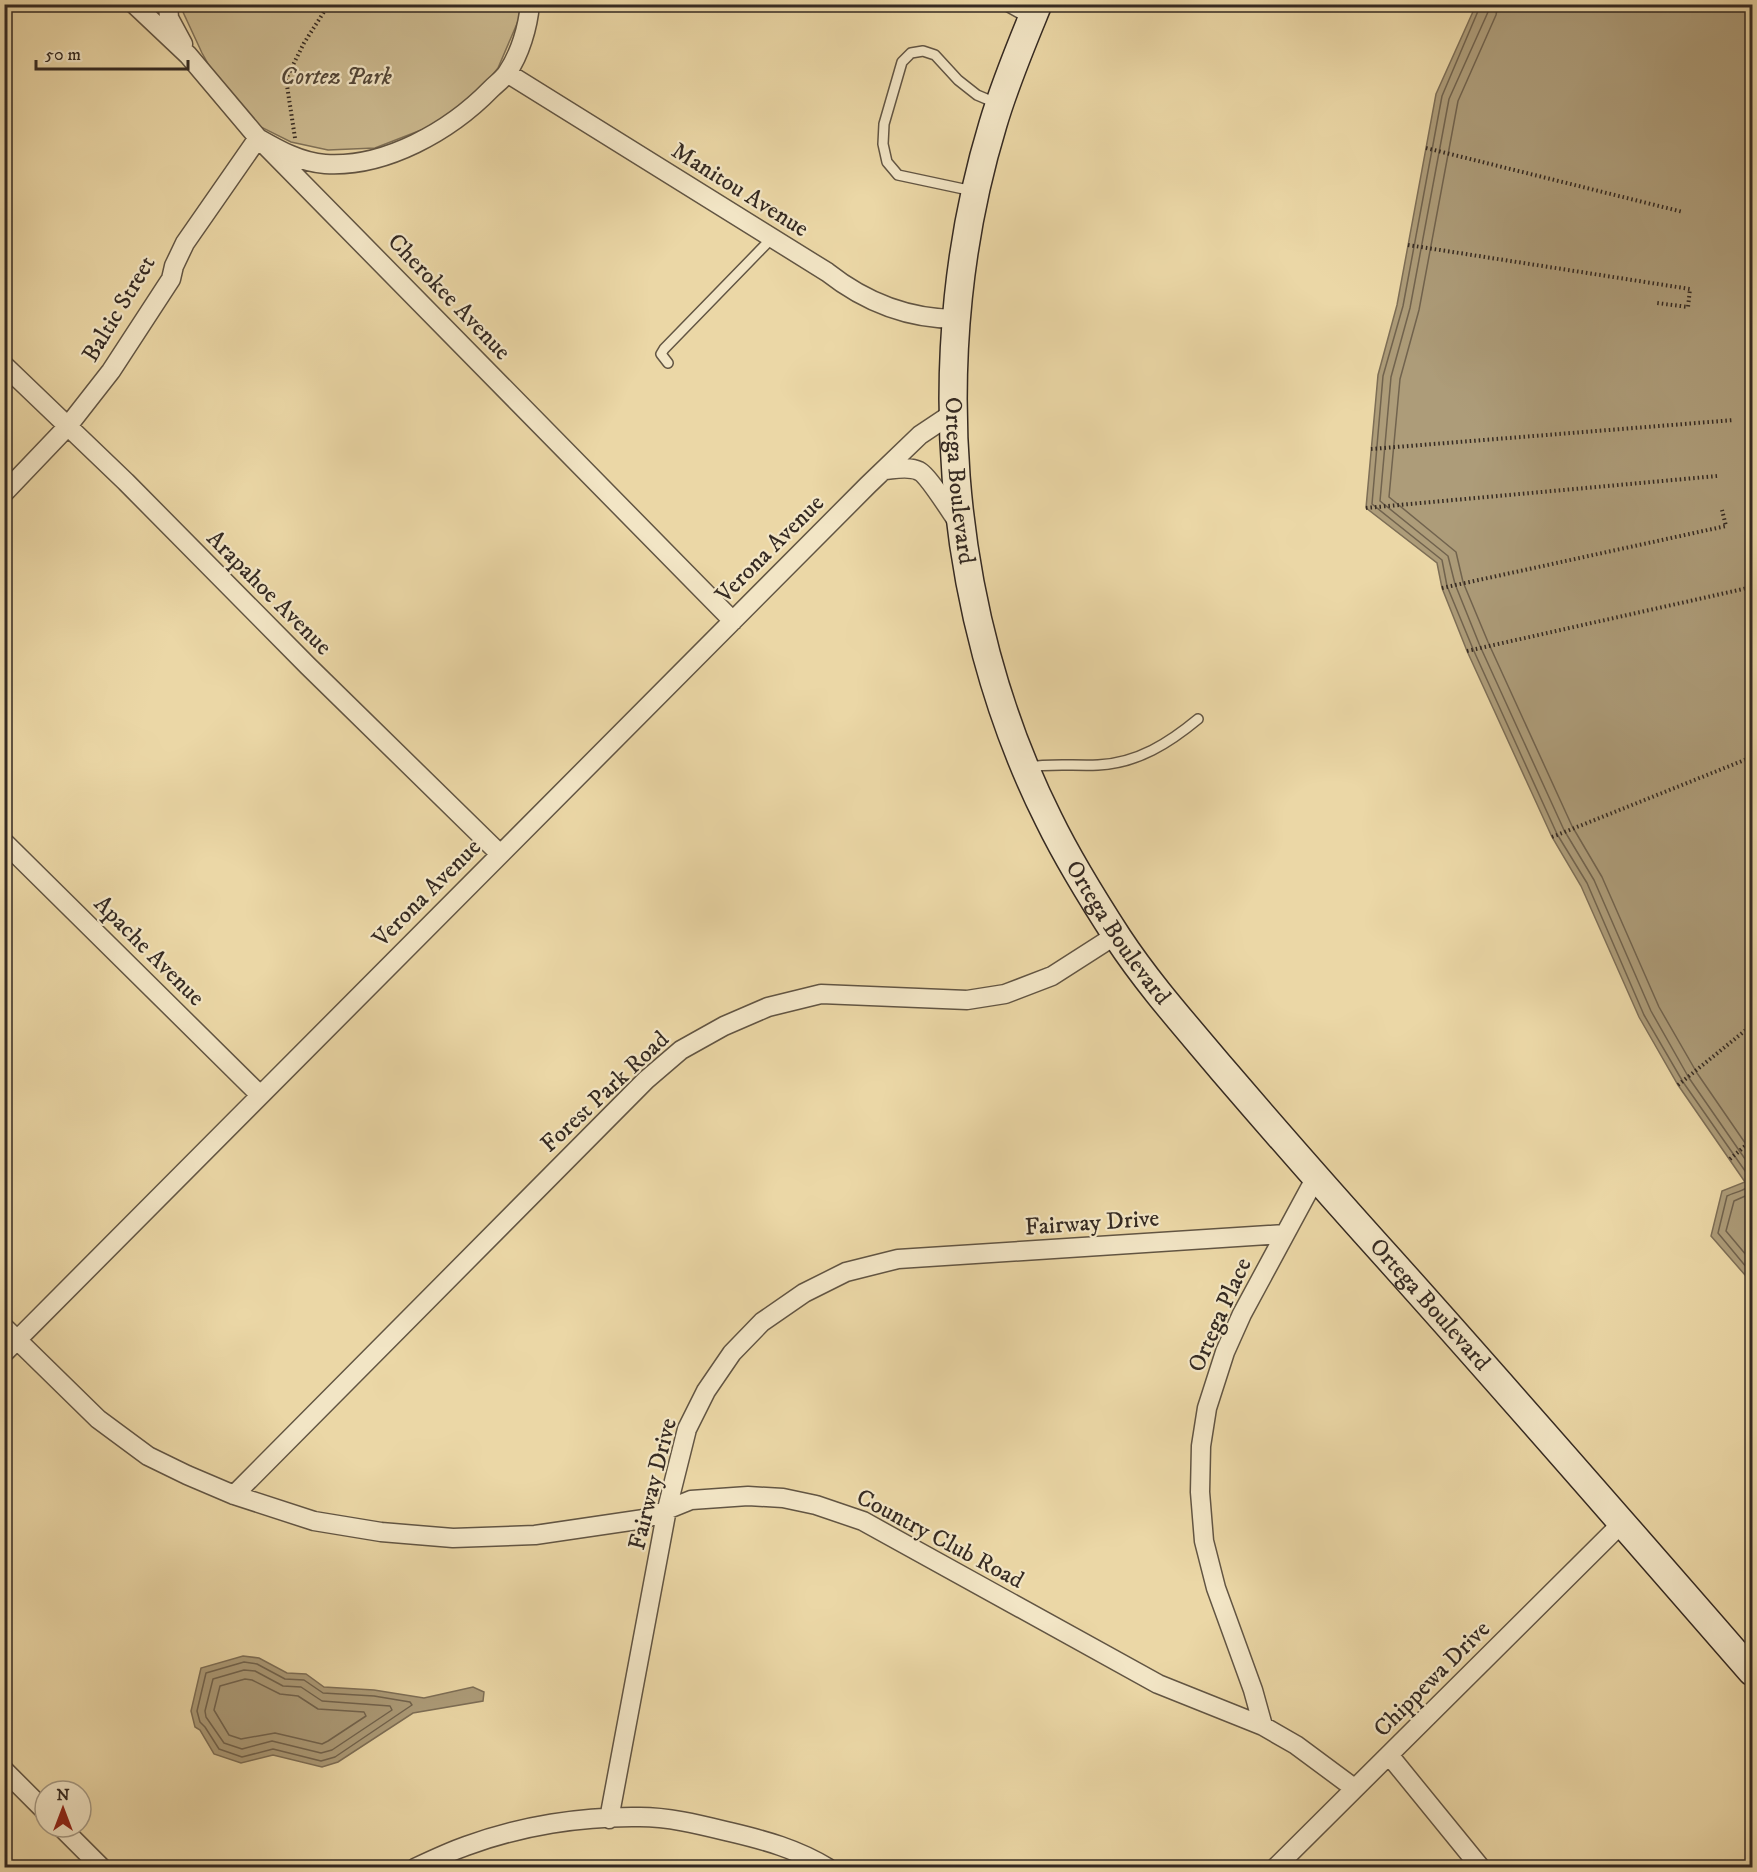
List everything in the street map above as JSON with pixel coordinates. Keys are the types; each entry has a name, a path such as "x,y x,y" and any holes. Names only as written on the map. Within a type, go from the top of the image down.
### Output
{"main road":[{"name":"Ortega Boulevard","path":"1035,12 999,105 976,192 962,269 957,319 953,413 960,525 976,614 1003,709 1049,822 1116,934 1170,1008 1752,1672"}],"street":[{"name":"Cherokee Avenue","path":"134,4 188,55 258,138 733,621"},
{"path":"258,138 290,156 324,164 360,163 399,150 432,135 477,104 507,73 523,39 530,4"},
{"path":"169,11 188,55"},
{"name":"Manitou Avenue","path":"507,73 861,296 890,309 911,314 957,319"},
{"name":"Baltic Street","path":"4,493 68,426 111,371 171,279 174,266 185,243 258,138"},
{"name":"Arapahoe Avenue","path":"4,365 126,482 308,666 500,854"},
{"name":"Verona Avenue","path":"4,1353 920,435 953,413"},
{"path":"885,470 908,468 928,477 960,525"},
{"name":"Apache Avenue","path":"4,842 260,1095"},
{"name":"Forest Park Road","path":"234,1496 646,1080 681,1050 724,1026 768,1007 821,994 967,1000 1005,994 1052,976 1116,934"},
{"name":"Ortega Place","path":"1263,1726 1216,1588 1204,1541 1200,1492 1201,1446 1207,1408 1225,1352 1242,1314 1316,1177"},
{"name":"Fairway Drive","path":"609,1819 667,1509 687,1429 706,1391 732,1353 762,1322 804,1293 846,1272 898,1259 1286,1234"},
{"name":"Country Club Road","path":"4,1327 98,1419 148,1456 234,1496 314,1521 381,1532 453,1538 535,1535 644,1519 691,1500 748,1496 816,1505 863,1521 1158,1684 1263,1726 1296,1745 1354,1788"},
{"name":"Chippewa Drive","path":"1275,1868 1622,1523"},
{"path":"1389,1755 1481,1868"},
{"path":"4,1770 33,1799"},
{"path":"416,1868 466,1846 525,1829 575,1820 641,1817 691,1823 750,1836 808,1856 828,1868"},
{"path":"73,1839 102,1868"}],"lane":[{"path":"1003,4 1035,12"},
{"path":"976,192 898,175 887,162 883,144 884,124 902,62 911,53 923,51 936,55 958,80 976,95 999,105"},
{"path":"668,363 661,354 664,349 772,238"},
{"path":"1026,768 1047,764 1100,765 1139,757 1172,741 1198,719"}],"path":[{"path":"293,146 295,136 286,79 304,43 329,4"},
{"path":"1426,148 1683,212"},
{"path":"1408,245 1690,289 1688,308 1657,303"},
{"path":"1371,449 1734,420"},
{"path":"1366,508 1717,476"},
{"path":"1442,588 1726,526 1722,510"},
{"path":"1467,651 1752,587"},
{"path":"1552,837 1752,757"},
{"path":"1678,1085 1752,1025"},
{"path":"1730,1159 1752,1140"}],"green space":[{"name":"Cortez Park","path":"183,5 520,5 519,19 498,68 472,100 429,127 375,148 328,150 291,142 253,123 229,101 202,53 183,12"}],"water":[{"path":"1476,5 1752,5 1752,1283 1711,1236 1722,1191 1745,1182 1678,1085 1639,1017 1581,886 1552,837 1467,651 1442,588 1437,563 1366,508 1378,375 1397,305 1436,94"},
{"path":"243,1656 259,1658 287,1673 306,1674 324,1687 374,1690 424,1698 473,1687 484,1692 483,1701 413,1713 338,1762 322,1767 273,1755 241,1763 214,1754 200,1730 195,1727 191,1711 201,1668"}]}
